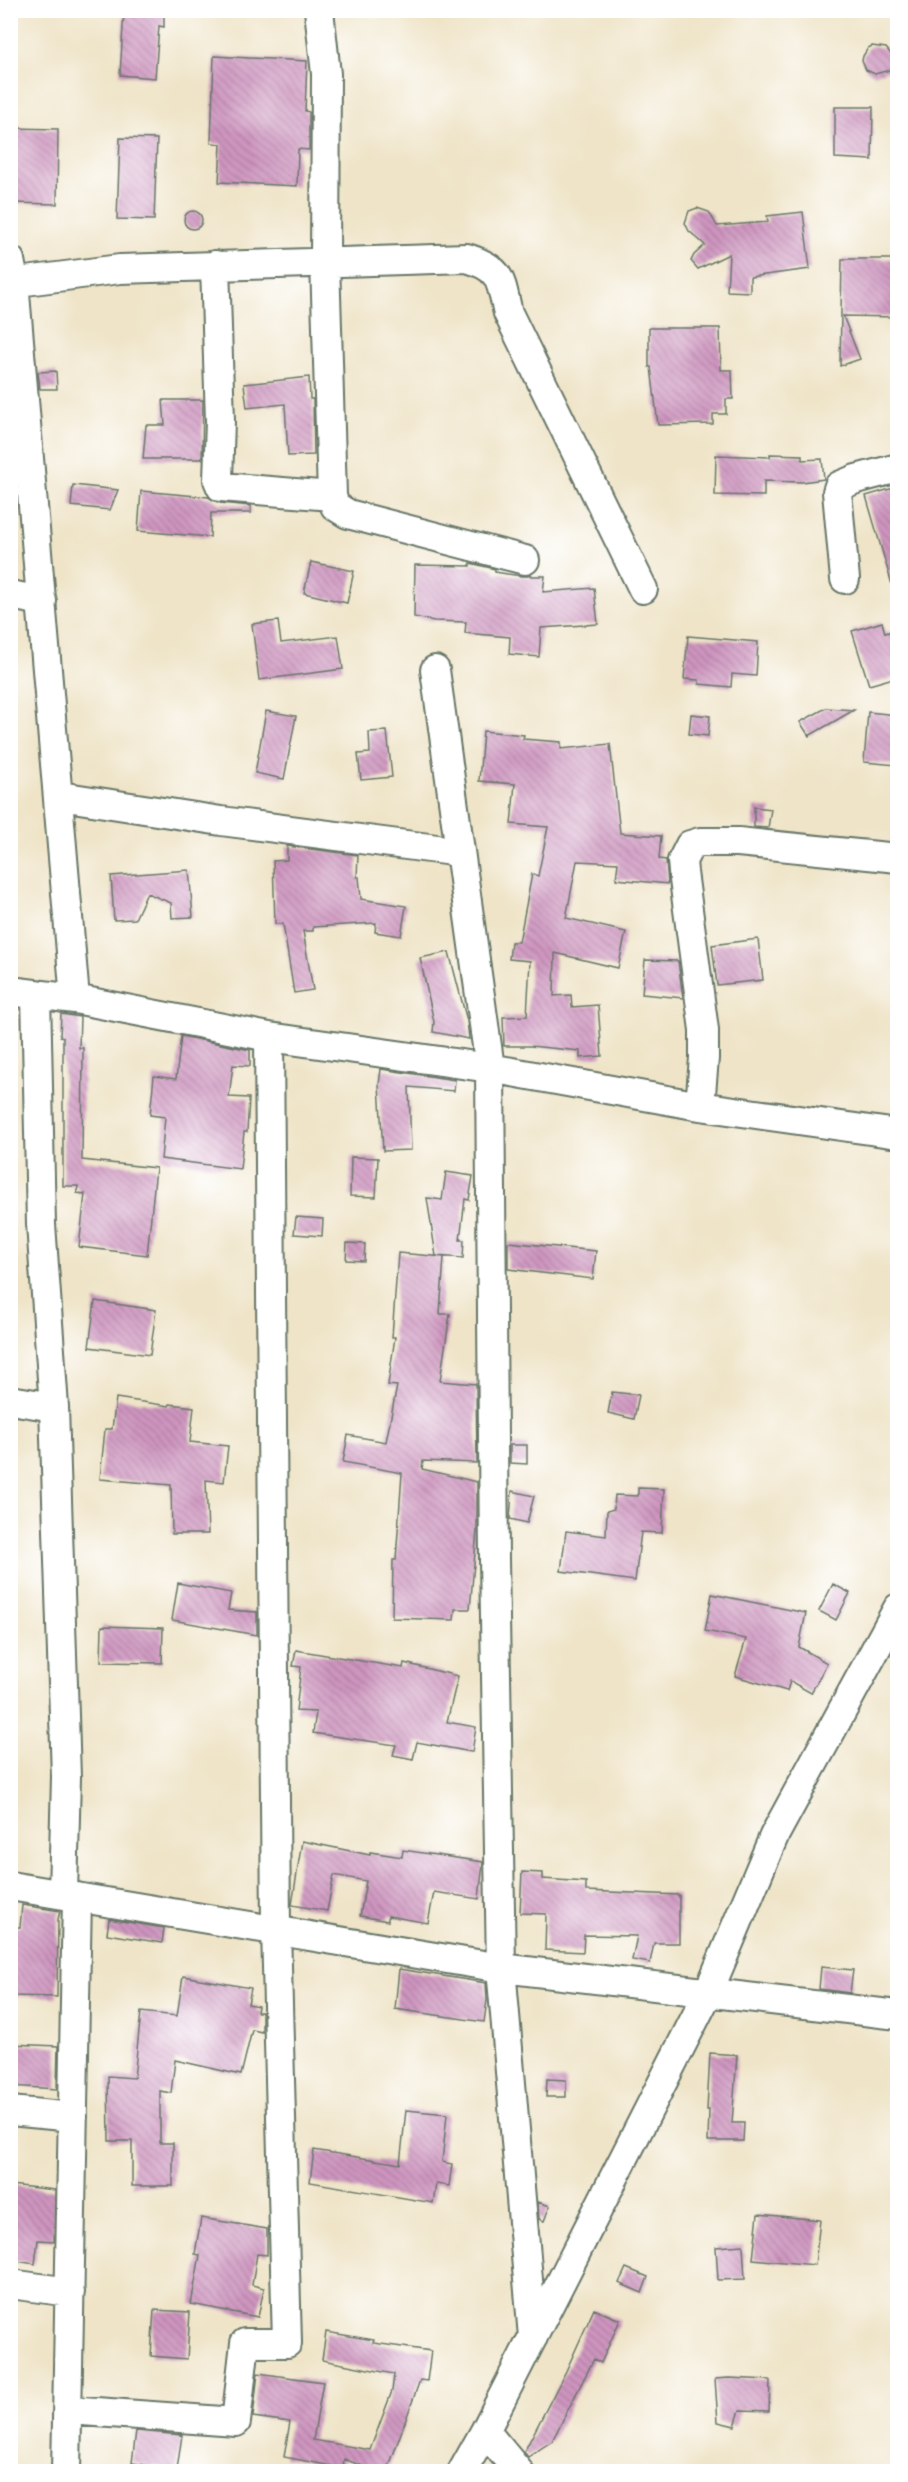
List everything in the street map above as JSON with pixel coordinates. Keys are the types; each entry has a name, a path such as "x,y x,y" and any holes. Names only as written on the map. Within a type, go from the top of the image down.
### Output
{"street":[{"path":"319,10 326,74 325,261 332,496 335,506 348,514 525,560"},
{"path":"75,999 60,796 12,275 215,265 467,258 489,265 500,281 508,313 644,589"},
{"path":"215,265 220,421 218,480 221,487 332,496"},
{"path":"845,579 837,492 839,486 856,478 897,468"},
{"path":"10,595 42,601"},
{"path":"435,670 490,1068 494,1547 501,1968 533,2337"},
{"path":"60,796 221,821 460,852"},
{"path":"700,1106 704,1030 682,861 690,845 700,842 738,842 897,858"},
{"path":"66,2472 73,2117 70,1896 54,1407 23,992 75,999 269,1037 490,1068 700,1106 897,1134"},
{"path":"68,2410 237,2422 244,2343 287,2343 276,1929 269,1037"},
{"path":"10,1400 54,1407"},
{"path":"462,2472 708,1992 774,1836 897,1608"},
{"path":"10,1886 501,1968 897,2015"},
{"path":"10,2111 73,2117"},
{"path":"10,2284 70,2292"},
{"path":"485,2431 519,2472"}],"building":[{"path":"124,10 164,10 164,27 159,26 155,78 120,75"},
{"path":"872,46 886,48 897,61 897,68 875,74 866,70 862,61 863,56"},
{"path":"214,56 307,61 305,111 309,112 309,150 298,149 297,186 219,182 221,144 211,143"},
{"path":"835,107 873,107 872,160 835,158"},
{"path":"10,128 58,129 57,204 10,203"},
{"path":"120,138 157,139 154,220 117,219"},
{"path":"697,208 709,212 717,226 768,222 767,216 803,212 810,269 750,277 750,292 727,291 729,254 698,269 691,261 705,245 689,231 685,223 689,211"},
{"path":"189,211 197,211 202,216 200,227 189,229 184,224 184,216"},
{"path":"842,259 897,259 897,317 843,316 860,359 840,366"},
{"path":"649,328 720,328 721,370 732,370 733,399 726,399 726,414 713,414 713,424 658,425 651,367 649,367"},
{"path":"56,371 57,389 40,389 38,372"},
{"path":"309,377 310,399 313,399 314,455 288,456 285,404 247,408 244,384"},
{"path":"163,400 203,400 202,459 143,459 146,425 165,425"},
{"path":"770,454 802,455 802,460 822,459 824,479 802,482 764,481 764,496 715,495 716,455 770,457"},
{"path":"73,485 118,490 110,510 71,506"},
{"path":"897,487 897,587 893,588 866,496"},
{"path":"141,491 208,497 220,503 251,506 251,513 211,513 210,537 138,531"},
{"path":"311,562 354,571 347,603 304,593"},
{"path":"470,563 495,569 495,572 521,576 545,576 543,592 594,588 598,624 541,628 539,657 509,654 510,637 465,633 466,622 434,621 414,617 415,565 470,566"},
{"path":"278,621 281,643 338,636 343,669 259,680 252,624"},
{"path":"882,622 885,633 897,630 897,677 869,685 852,631"},
{"path":"688,636 758,642 756,676 732,674 731,687 699,684 699,680 684,679"},
{"path":"826,708 854,710 809,736 800,722"},
{"path":"266,711 296,716 284,779 255,773"},
{"path":"868,712 897,715 897,765 864,762"},
{"path":"691,714 710,716 708,736 689,734"},
{"path":"387,731 392,777 361,780 358,754 370,753 369,732"},
{"path":"483,731 524,735 523,739 561,742 561,749 610,744 620,833 661,836 659,859 666,860 668,884 616,879 618,863 577,861 566,918 626,932 618,968 555,953 554,996 571,995 572,1007 598,1005 602,1056 580,1058 580,1051 504,1046 503,1017 527,1016 530,961 509,959 511,942 519,942 532,874 538,876 548,827 511,824 515,784 479,781"},
{"path":"754,807 771,809 768,828 754,827"},
{"path":"287,846 358,855 357,877 359,877 361,899 406,906 401,936 375,932 376,923 313,927 313,931 303,931 313,990 294,993 283,924 275,924 273,861 287,860"},
{"path":"189,870 193,917 172,918 171,903 147,893 135,919 114,920 111,876"},
{"path":"758,939 763,980 717,985 712,945"},
{"path":"449,952 467,1021 469,1039 433,1032 434,1022 420,958"},
{"path":"645,960 678,961 683,998 642,994"},
{"path":"61,1014 80,1017 79,1048 83,1048 82,1160 156,1168 147,1255 79,1247 85,1194 77,1193 78,1186 63,1186"},
{"path":"181,1036 250,1050 250,1066 233,1065 229,1097 249,1098 247,1132 244,1132 240,1169 161,1159 165,1117 150,1115 154,1076 176,1079"},
{"path":"381,1069 455,1080 454,1091 409,1087 411,1150 383,1151 379,1085"},
{"path":"351,1157 378,1158 376,1197 350,1196"},
{"path":"446,1172 473,1176 469,1200 465,1199 460,1240 464,1240 463,1258 436,1256 427,1198 442,1200"},
{"path":"296,1217 323,1219 322,1236 294,1234"},
{"path":"508,1242 596,1251 593,1279 508,1269"},
{"path":"347,1243 365,1244 364,1261 346,1260"},
{"path":"398,1253 444,1257 440,1314 450,1314 440,1381 476,1384 477,1463 423,1461 422,1469 477,1482 477,1530 470,1609 455,1609 454,1620 392,1618 393,1560 396,1560 402,1473 343,1462 348,1435 386,1442 397,1386 388,1385 395,1337 392,1337"},
{"path":"95,1301 156,1310 150,1355 89,1347"},
{"path":"612,1392 639,1395 634,1419 608,1413"},
{"path":"116,1398 169,1406 170,1404 194,1407 190,1442 228,1446 224,1482 206,1480 208,1534 172,1534 171,1485 100,1479 105,1429 112,1429"},
{"path":"510,1445 527,1445 527,1464 510,1463"},
{"path":"638,1488 664,1489 662,1533 641,1532 635,1581 561,1571 566,1531 606,1536 607,1511 614,1509 615,1495 638,1496"},
{"path":"512,1491 534,1496 527,1523 510,1519"},
{"path":"178,1583 231,1593 228,1610 257,1612 257,1635 172,1620"},
{"path":"833,1584 850,1593 836,1620 819,1611"},
{"path":"712,1594 806,1613 799,1647 827,1663 811,1693 790,1681 787,1691 735,1676 746,1639 705,1631"},
{"path":"102,1626 163,1628 162,1663 101,1662"},
{"path":"296,1650 403,1668 404,1663 458,1676 447,1722 476,1727 472,1752 417,1742 413,1759 393,1755 396,1745 313,1733 316,1712 296,1711 301,1667 293,1666"},
{"path":"302,1841 370,1855 370,1852 402,1857 403,1850 483,1862 479,1899 434,1892 428,1923 388,1916 388,1921 360,1916 366,1881 334,1875 327,1911 292,1905"},
{"path":"522,1872 543,1873 543,1879 586,1882 586,1891 679,1895 679,1943 654,1943 650,1963 632,1960 637,1936 584,1935 583,1952 545,1950 546,1914 520,1913"},
{"path":"22,1905 60,1911 57,1997 10,1996 10,1927 20,1927"},
{"path":"109,1919 164,1928 162,1943 107,1934"},
{"path":"821,1967 853,1970 850,1993 819,1989"},
{"path":"399,1969 486,1983 487,2000 484,2022 395,2009"},
{"path":"183,1976 251,1988 248,2004 258,2006 257,2012 262,2012 262,2032 252,2030 241,2075 175,2060 171,2093 160,2091 160,2143 173,2143 173,2186 132,2186 132,2141 109,2141 108,2076 134,2078 141,2012 177,2016"},
{"path":"10,2044 58,2046 57,2089 10,2086"},
{"path":"710,2053 737,2055 732,2123 744,2123 743,2141 708,2141"},
{"path":"547,2079 566,2080 566,2097 546,2097"},
{"path":"406,2110 447,2114 442,2162 452,2164 449,2186 436,2184 433,2203 310,2182 314,2150 400,2164"},
{"path":"10,2185 55,2190 54,2241 38,2240 35,2264 10,2260"},
{"path":"538,2202 550,2206 544,2221 539,2219"},
{"path":"758,2214 820,2220 815,2265 753,2259"},
{"path":"201,2218 267,2229 267,2255 257,2254 252,2285 264,2288 258,2317 191,2304 200,2255 195,2254"},
{"path":"743,2245 745,2279 718,2280 716,2247"},
{"path":"626,2268 648,2277 642,2293 619,2283"},
{"path":"594,2309 620,2320 601,2363 594,2359 552,2441 528,2457 524,2452 566,2371"},
{"path":"154,2310 190,2312 187,2359 151,2356"},
{"path":"326,2332 374,2340 373,2343 431,2351 427,2381 420,2380 387,2472 378,2472 344,2459 343,2468 284,2457 290,2422 253,2417 258,2373 323,2382 313,2440 370,2450 392,2391 394,2374 322,2360"},
{"path":"715,2379 770,2380 769,2411 740,2410 735,2426 718,2422"},
{"path":"136,2431 182,2435 177,2470 132,2463"}]}
